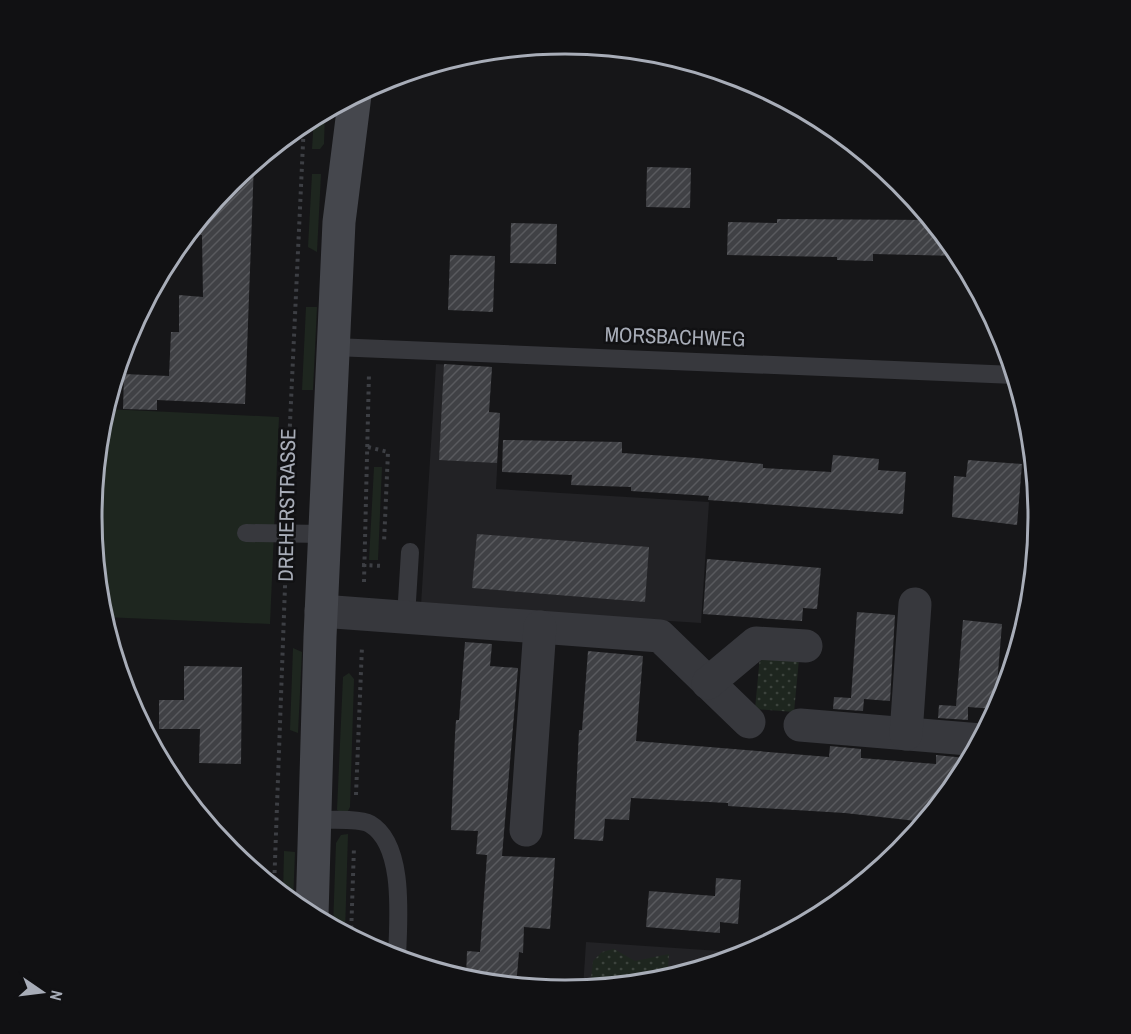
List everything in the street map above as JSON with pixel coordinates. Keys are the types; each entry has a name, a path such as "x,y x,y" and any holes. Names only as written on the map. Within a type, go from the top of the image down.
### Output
{"main road":[{"name":"DREHERSTRASSE","path":"312,905 324,534 339,222 354,106"}],"street":[{"path":"906,734 915,604"},
{"path":"321,611 365,619 406,617 660,636 749,722"},
{"path":"526,830 540,627"},
{"path":"708,683 756,643 806,646"},
{"path":"800,725 971,739"}],"lane":[{"name":"MORSBACHWEG","path":"334,348 1006,375"},
{"path":"246,532 324,534"},
{"path":"406,617 410,552"},
{"path":"315,820 368,823 383,835 393,856 399,908 397,948"}],"path":[{"name":"DREHERSTRASSE","path":"274,876 288,533 289,419 293,398 303,135"},
{"path":"351,927 365,619 367,449 388,452 382,597 365,619"},
{"path":"355,565 383,566"}],"shaded area":[{"path":"325,122 324,144 320,149 312,149 313,129"},
{"path":"312,174 321,174 317,252 308,247"},
{"path":"306,307 317,307 313,390 302,390"},
{"path":"436,364 492,367 489,412 500,413 496,489 709,502 701,623 421,605"},
{"path":"115,409 279,417 270,624 113,617 106,577 102,517 106,457"},
{"path":"374,467 382,467 378,560 369,560"},
{"path":"293,648 302,652 298,733 290,730"},
{"path":"760,656 799,659 794,712 755,709"},
{"path":"349,673 354,679 350,807 347,813 343,813 337,810 343,677"},
{"path":"348,834 345,924 333,918 336,843 341,835"},
{"path":"284,851 295,852 293,891 283,883"},
{"path":"586,942 725,951 656,971 584,979"},
{"path":"614,949 635,961 669,954 668,968 626,976 591,979 593,961 602,952"}],"building":[{"path":"647,167 691,168 690,208 646,207"},
{"path":"254,175 245,404 157,400 157,410 123,409 125,374 169,376 171,332 179,332 179,295 203,297 202,235 198,235"},
{"path":"777,219 921,220 947,256 873,254 873,261 837,260 837,257 727,255 728,222 777,223"},
{"path":"511,223 557,224 556,264 510,263"},
{"path":"450,255 495,256 493,312 448,310"},
{"path":"444,364 492,367 489,412 500,413 497,463 439,460"},
{"path":"503,440 622,442 622,453 763,464 763,468 831,472 833,455 879,459 878,470 906,472 903,514 708,500 709,496 631,491 631,487 571,485 572,475 502,472"},
{"path":"968,460 1022,464 1017,525 952,517 954,476 966,477"},
{"path":"477,534 649,547 645,602 472,588"},
{"path":"707,559 821,568 817,609 803,608 802,621 703,614"},
{"path":"857,612 895,615 890,701 864,699 863,711 833,709 834,697 851,698"},
{"path":"963,620 1002,624 997,684 987,708 968,707 968,720 938,718 939,705 956,706"},
{"path":"465,642 492,644 490,666 518,668 502,856 555,858 550,929 524,927 523,953 519,952 517,977 466,969 467,951 480,952 487,855 476,854 478,831 451,830 456,720 459,720"},
{"path":"588,651 643,656 636,741 829,757 830,746 861,749 861,758 936,764 936,755 960,757 933,799 915,821 845,813 728,806 728,803 631,798 629,820 605,819 603,841 574,839 579,730 582,730"},
{"path":"184,666 242,667 241,764 199,763 200,729 159,729 159,700 184,700"},
{"path":"716,878 741,880 738,924 720,922 720,933 646,927 649,891 715,896"}]}
